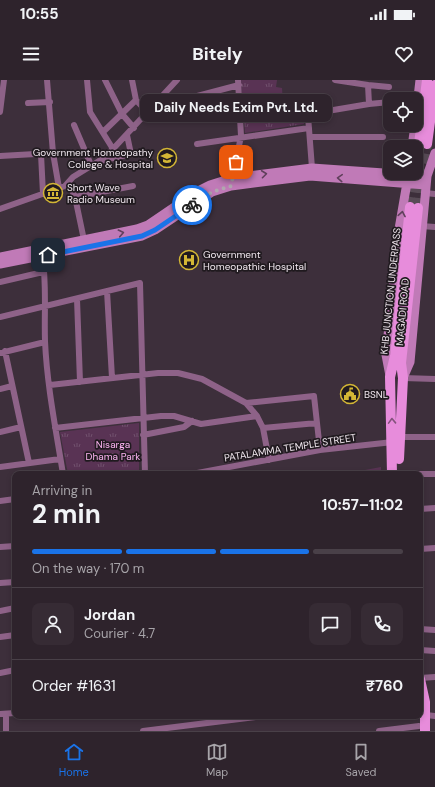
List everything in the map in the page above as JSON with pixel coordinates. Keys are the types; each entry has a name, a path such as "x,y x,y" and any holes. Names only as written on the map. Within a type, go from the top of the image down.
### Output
{"main road":[{"path":"418,92 420,80"},
{"path":"421,140 427,80"},
{"path":"421,140 435,85"},
{"name":"MAGADI ROAD","path":"392,471 403,378 410,362 421,226 426,185 435,153"},
{"path":"0,264 84,240 137,229 148,225 198,191 210,185 312,168 383,175"},
{"path":"0,256 42,252 142,236 155,230 212,192 232,182 310,176 383,177"},
{"name":"MAGADI ROAD","path":"398,471 390,377 386,355 399,229 407,180"},
{"path":"415,180 426,185"},
{"name":"KHB JUNCTION UNDERPASS","path":"390,377 395,356 414,208 401,363 403,378"},
{"path":"423,712 424,723"}],"street":[{"path":"0,112 4,80"},
{"path":"47,80 54,153 62,187"},
{"path":"87,80 90,112 113,149"},
{"path":"105,80 122,114 134,128"},
{"path":"132,80 136,100 147,112"},
{"path":"0,209 62,187 73,177 99,161 134,128 177,80"},
{"path":"335,80 389,87"},
{"path":"157,103 167,104 238,83 241,136 232,182"},
{"path":"368,85 369,104"},
{"path":"103,132 136,100"},
{"path":"28,103 50,102"},
{"path":"286,118 308,116 383,103"},
{"path":"308,116 312,168"},
{"path":"74,125 91,166"},
{"path":"197,144 241,136 309,128"},
{"path":"99,161 131,154 127,134"},
{"path":"310,137 383,137"},
{"path":"0,156 54,153"},
{"path":"41,154 43,194"},
{"path":"426,185 435,194"},
{"path":"75,197 133,186"},
{"path":"62,187 71,188 75,197 84,240"},
{"path":"421,226 435,227"},
{"path":"42,252 45,342 55,428 62,471"},
{"path":"0,282 43,272"},
{"path":"0,317 140,284 144,471"},
{"path":"107,291 112,378"},
{"path":"77,298 80,382"},
{"path":"29,463 3,352 45,342"},
{"path":"50,385 178,372 202,379 246,403 257,416 263,428 269,460"},
{"path":"403,378 435,379"},
{"path":"0,389 12,386"},
{"path":"246,403 314,396 320,450"},
{"path":"55,428 174,416 208,424 257,416"},
{"path":"144,435 184,427 192,421"},
{"path":"263,428 317,423"},
{"path":"0,432 21,427"},
{"name":"PATALAMMA TEMPLE STREET","path":"208,471 320,450 396,439 435,437"},
{"path":"0,467 60,458"},
{"path":"423,474 435,474"},
{"path":"0,501 12,499"},
{"path":"423,509 435,508"},
{"path":"0,548 12,546"},
{"path":"423,549 435,548"},
{"path":"0,583 12,582"},
{"path":"0,611 12,609"},
{"path":"423,629 435,630"},
{"path":"0,637 12,635"},
{"path":"423,650 435,651"},
{"path":"0,673 12,671"},
{"path":"423,678 435,677"},
{"path":"3,714 6,731"},
{"path":"143,731 230,719"},
{"path":"379,731 424,723"}],"green space":[{"path":"241,80 277,80 276,87 282,88 284,122 303,119 304,124 245,133"},
{"name":"Nisarga Dhama Park","path":"139,423 139,471 67,471 60,432"},
{"path":"381,467 381,471 360,471"}],"tunnel":[{"path":"418,208 421,177 427,144"},
{"path":"410,207 414,180"}],"way so far":[{"path":"192,205 212,192 231,186 236,162"}],"place":[{"name":"Government Homeopathy College & Hospital","path":"167,158"},
{"name":"Daily Needs Exim Pvt. Ltd.","path":"236,162"},
{"name":"Short Wave Radio Museum","path":"53,193"},
{"name":"Government Homeopathic Hospital","path":"189,260"},
{"name":"BSNL","path":"350,394"}],"route":[{"path":"48,255 142,236 155,230 192,205"}]}
